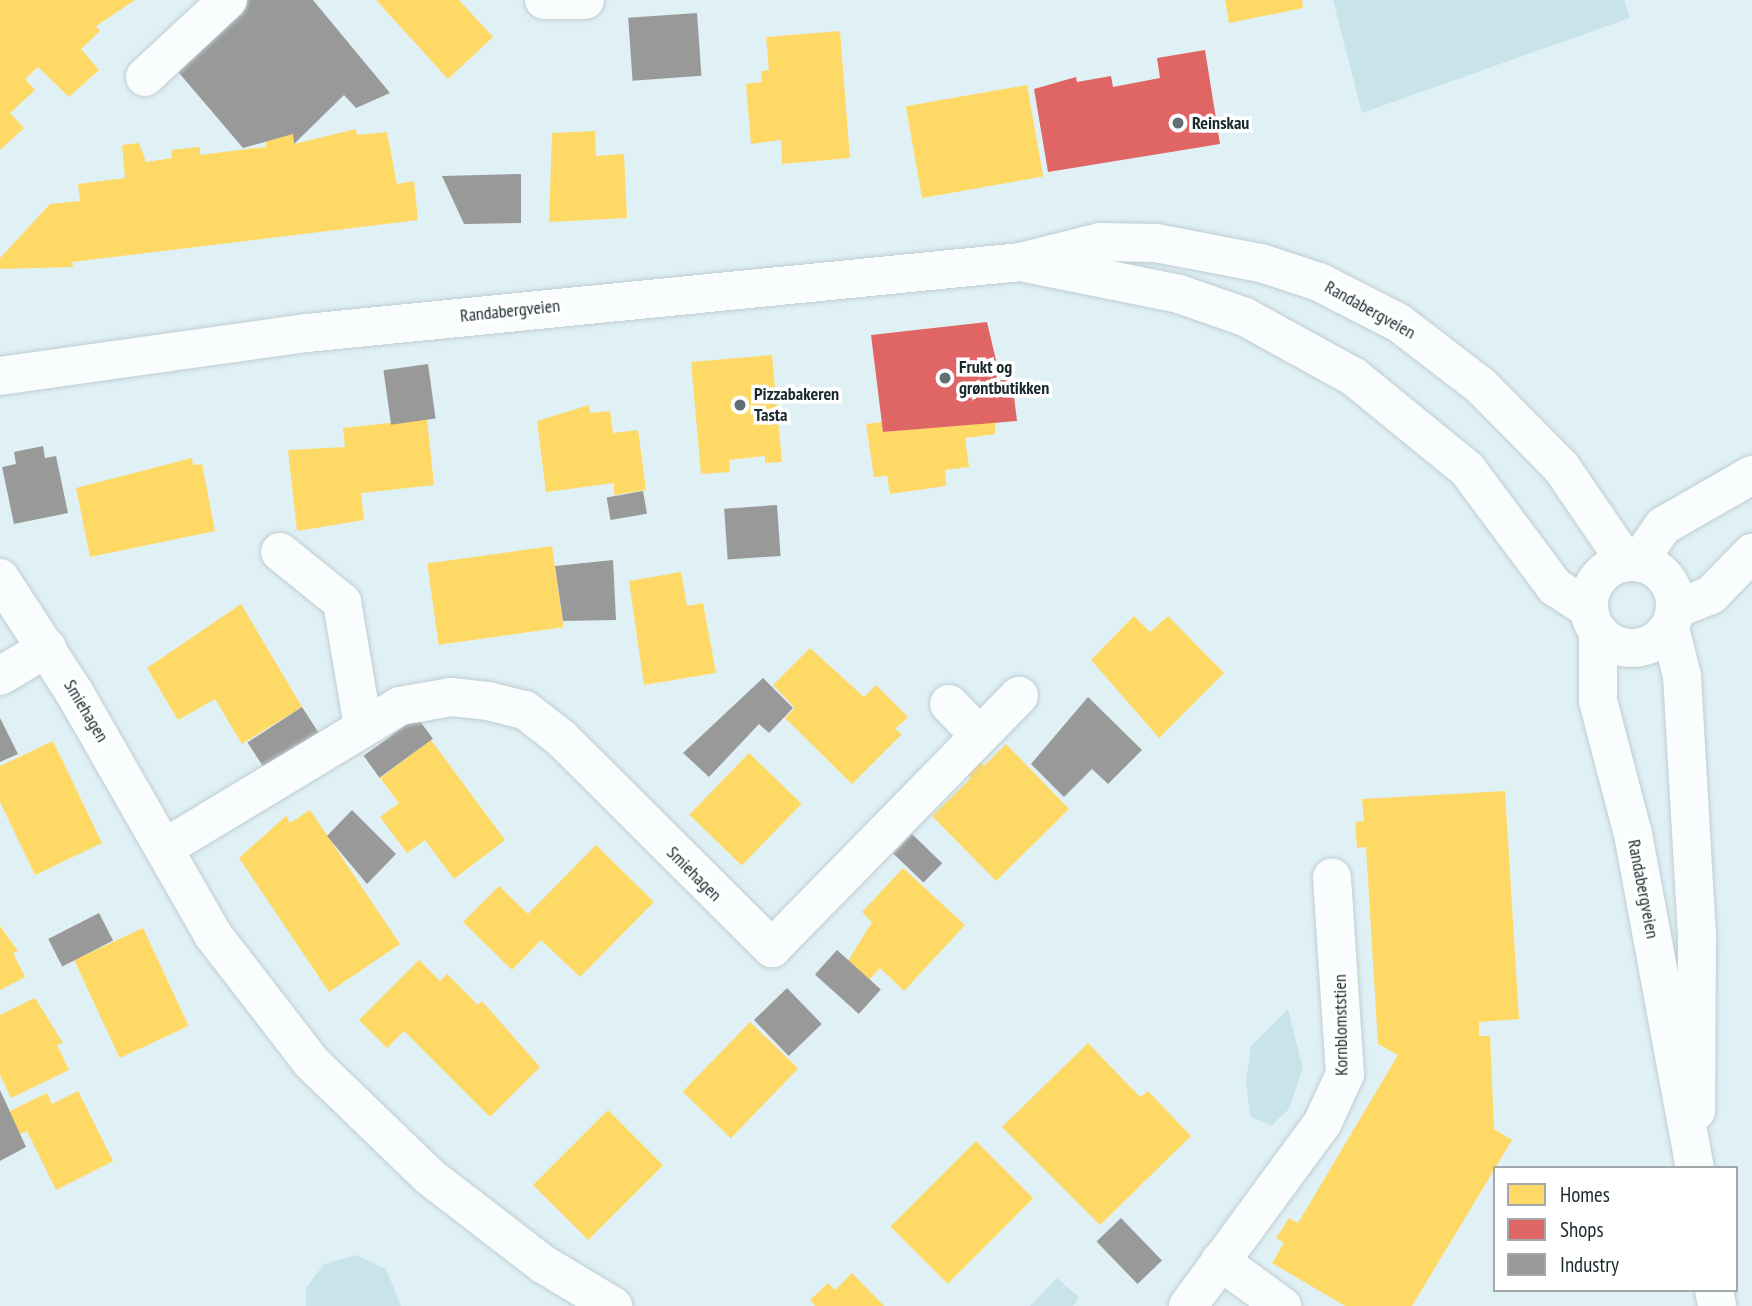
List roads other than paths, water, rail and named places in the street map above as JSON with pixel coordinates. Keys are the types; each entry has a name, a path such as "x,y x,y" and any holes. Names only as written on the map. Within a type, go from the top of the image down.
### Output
{"main road":[{"path":"145,77 228,0"},
{"path":"544,0 585,0"},
{"name":"Randabergveien","path":"0,376 321,331 1021,262 1074,245 1156,243 1261,263 1363,304 1444,354 1514,418 1589,499 1632,562"},
{"name":"Randabergveien","path":"1021,262 1179,294 1245,317 1354,377 1467,469 1555,587 1594,620 1598,701 1633,834 1669,1047 1694,1158"},
{"path":"1752,475 1663,526 1632,562 1598,578 1594,620 1610,643 1643,648 1673,619 1710,595 1752,554"},
{"path":"280,552 342,602 363,726"},
{"path":"1632,562 1663,574 1673,619"},
{"name":"Smiehagen","path":"0,578 47,648 166,847 213,935 320,1072 430,1177 566,1294 613,1306"},
{"name":"Randabergveien","path":"1673,619 1682,676 1697,933 1701,1043 1694,1158"},
{"path":"0,676 47,648"},
{"name":"Smiehagen","path":"166,847 400,706 451,697 525,710 772,948 978,734 1019,696"},
{"path":"949,704 978,734"},
{"name":"Kornblomststien","path":"1188,1306 1323,1122 1345,1074 1332,877"},
{"path":"1220,1261 1282,1306"}],"place":[{"name":"Reinskau","path":"1178,123"},
{"name":"Frukt og grøntbutikken","path":"945,378"},
{"name":"Pizzabakeren Tasta","path":"740,405"}]}
